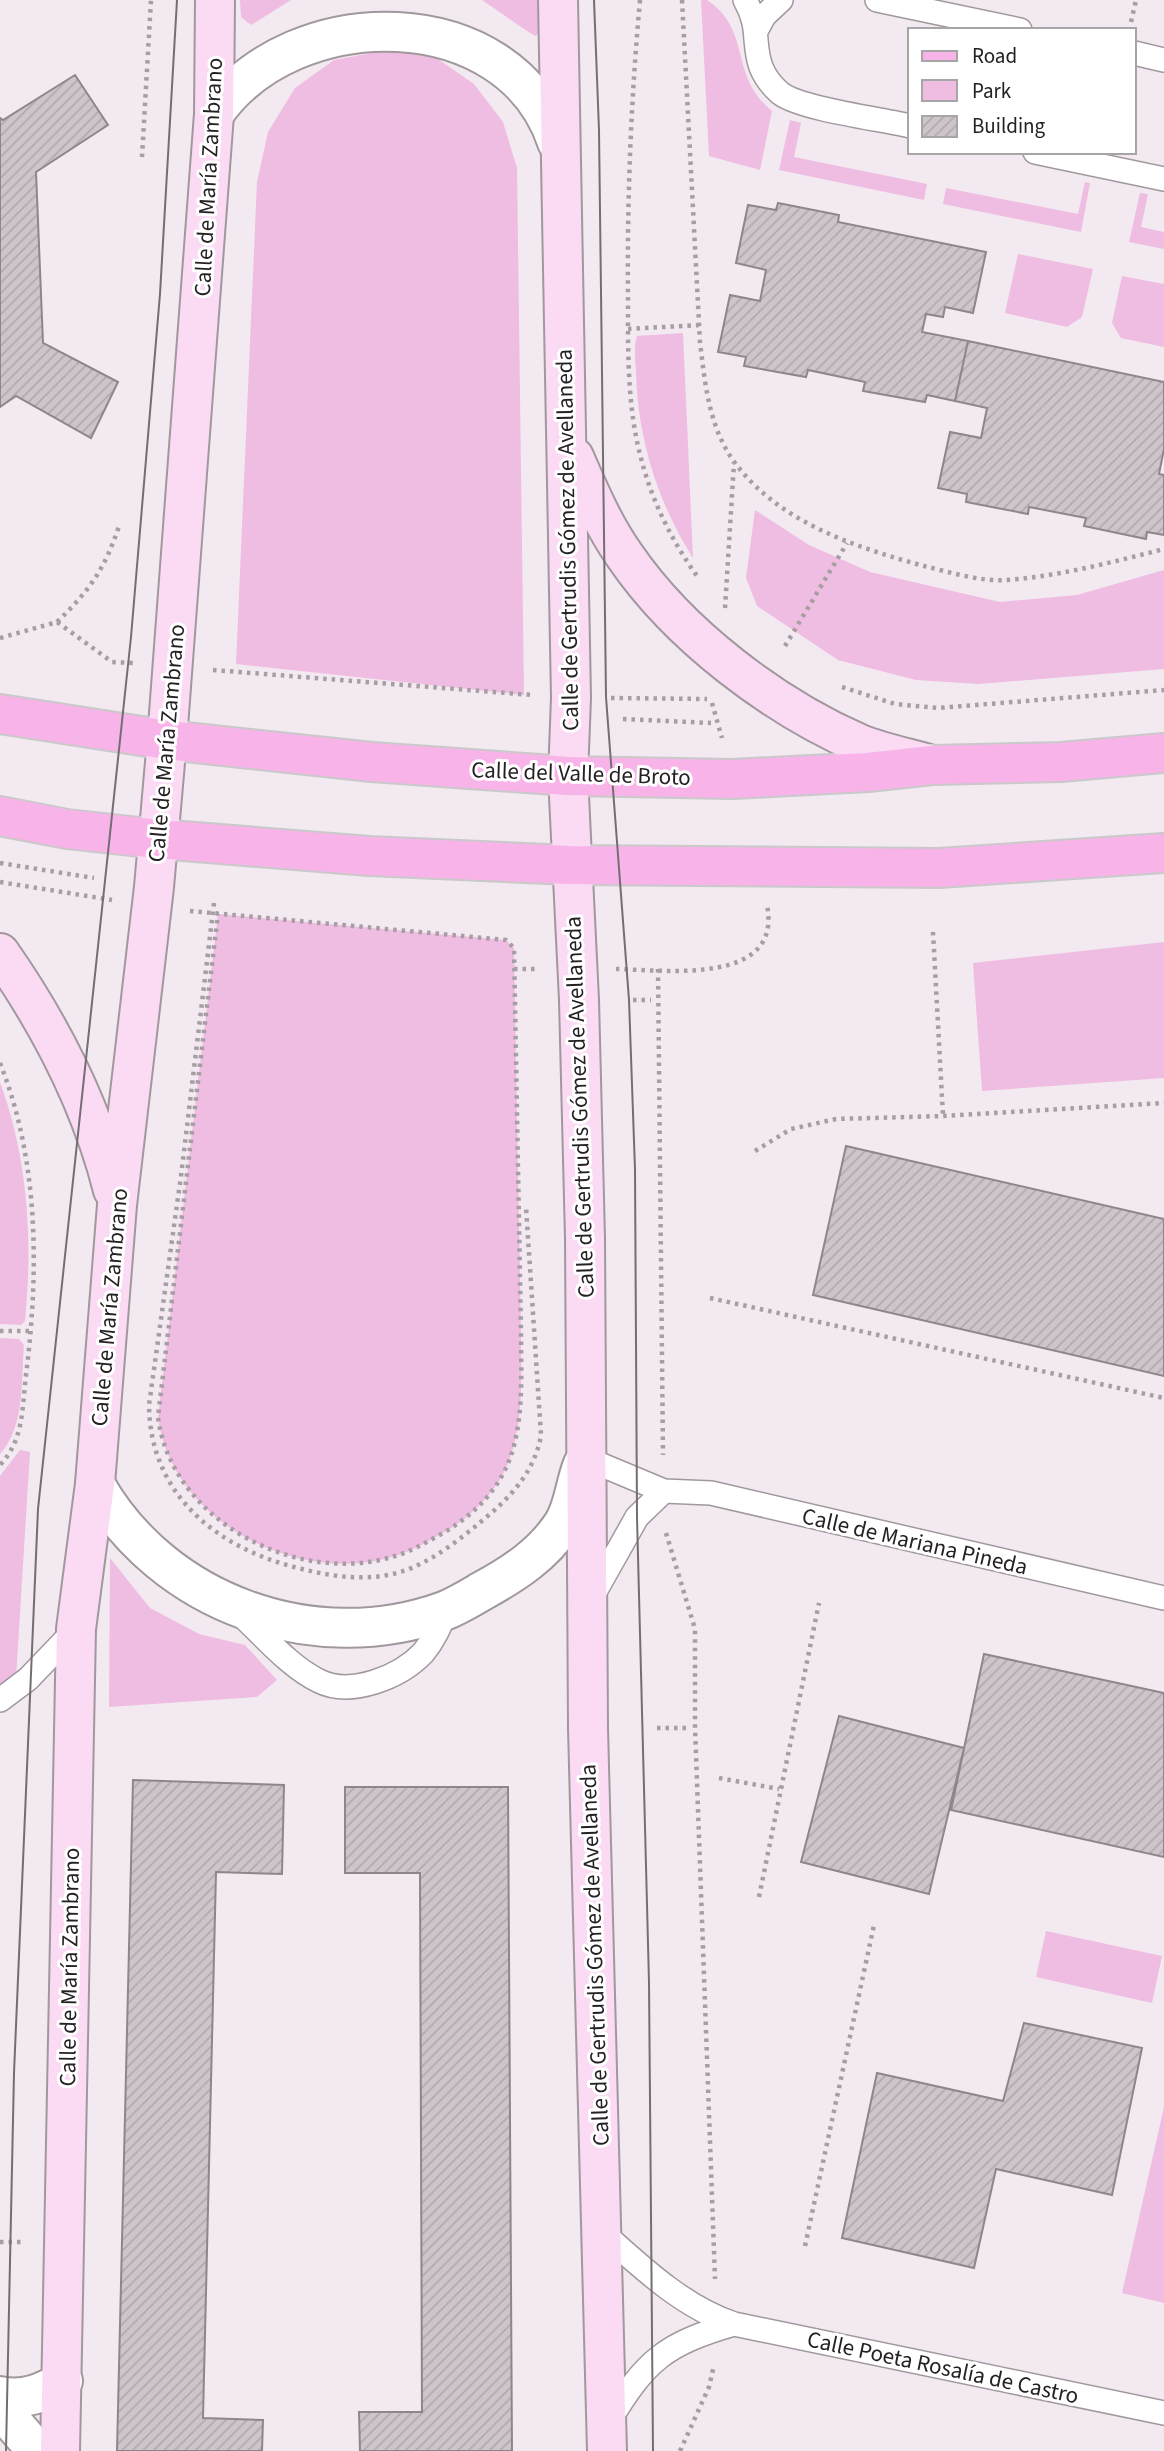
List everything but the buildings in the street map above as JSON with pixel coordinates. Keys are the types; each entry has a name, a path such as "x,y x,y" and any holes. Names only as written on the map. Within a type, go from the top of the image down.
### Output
{"main road":[{"name":"Calle de María Zambrano","path":"60,2451 76,1629 94,1484 117,1205 152,906 167,740 196,387 214,114 215,0"},
{"name":"Calle de Gertrudis Gómez de Avellaneda","path":"558,0 571,698 568,776 570,865 579,1000 586,1609 607,2439"},
{"path":"567,442 604,522 625,556 674,617 731,664 800,713 862,744 932,765"},
{"name":"Calle del Valle de Broto","path":"0,714 167,740 372,762 568,776 732,779 868,772 932,765 1026,764 1164,753"},
{"path":"0,816 67,829 158,839 369,856 570,865 939,868 1164,853"},
{"path":"0,953 55,1040 81,1092 105,1160 117,1205"}],"street":[{"path":"214,114 252,57 297,24 328,10 359,2 416,3 441,9 469,22 495,42 522,69 538,89 550,116 561,158"},
{"name":"Calle de Gertrudis Gómez de Avellaneda","path":"231,1606 316,1625 348,1628 384,1625 446,1611 513,1574 545,1546 564,1523 585,1458"},
{"path":"94,1484 108,1508 149,1555 205,1594 231,1606"},
{"path":"0,2396 36,2395 63,2381"},
{"path":"0,2408 37,2451"}],"lane":[{"path":"745,0 757,29 761,66 768,81 781,94 804,103 908,125"},
{"path":"757,29 764,16 781,0"},
{"path":"877,0 1010,28"},
{"path":"1136,54 1164,60"},
{"path":"1045,154 1164,179"},
{"path":"585,1458 664,1491 637,1517 586,1609"},
{"name":"Calle de Mariana Pineda","path":"664,1491 710,1493 1164,1598"},
{"path":"545,1546 586,1537 637,1517"},
{"path":"231,1606 308,1675 338,1687 376,1681 412,1661 439,1630 446,1611"},
{"path":"0,1700 28,1679 76,1629"},
{"name":"Calle Poeta Rosalía de Castro","path":"602,2232 667,2286 721,2324 1160,2415"},
{"path":"607,2439 628,2389 651,2362 682,2342 721,2324"}],"path":[{"path":"142,157 151,0"},
{"path":"640,0 629,180 628,329 631,394 641,460 663,520 700,581"},
{"path":"682,0 699,325 707,394 716,428 734,463 779,506 847,544 949,572 1005,580 1106,564 1164,549"},
{"path":"1130,28 1136,0"},
{"path":"628,329 699,325"},
{"path":"725,615 734,463"},
{"path":"0,638 57,622 90,589 105,564 119,526"},
{"path":"790,656 783,649 847,544"},
{"path":"716,597 732,612"},
{"path":"57,622 112,662 571,698 711,699"},
{"path":"834,684 895,704 938,708 1164,690"},
{"path":"623,719 711,723"},
{"path":"0,863 93,878"},
{"path":"0,882 215,914 506,940 514,948 521,1393 515,1436 503,1473 480,1505 458,1524 393,1557 331,1563 265,1548 232,1530 205,1507 175,1469 161,1442 158,1417 215,914 214,903"},
{"path":"663,1464 658,969 711,968 745,961 758,951 766,938 768,909"},
{"path":"215,914 149,1405 149,1427 155,1453 190,1510 214,1532 265,1561 321,1574 354,1577 398,1572 421,1563 493,1512 512,1493 537,1458 541,1435 526,1207"},
{"path":"933,932 943,1116"},
{"path":"633,1000 651,1000"},
{"path":"0,1063 23,1136 33,1218 32,1331 19,1439 0,1465"},
{"path":"755,1151 791,1129 836,1119 943,1116 1164,1103"},
{"path":"710,1298 1164,1398"},
{"path":"0,1331 32,1331"},
{"path":"664,1520 695,1629 695,1727 721,2324 709,2387 680,2451"},
{"path":"759,1897 819,1603"},
{"path":"657,1728 689,1728"},
{"path":"719,1778 779,1789"},
{"path":"805,2246 874,1925"}],"green space":[{"path":"240,0 291,0 251,25 241,17"},
{"path":"482,0 546,0 541,33 535,36"},
{"path":"701,0 707,0 721,12 730,25 750,83 758,97 772,111 760,170 709,156"},
{"path":"388,50 435,57 474,84 503,122 517,168 524,695 236,664 257,182 268,132 295,88 334,60"},
{"path":"790,120 801,123 794,157 927,184 924,200 779,170"},
{"path":"1085,182 1090,183 1081,232 943,204 946,188 1078,214"},
{"path":"1140,193 1148,194 1141,227 1164,232 1164,249 1129,242"},
{"path":"1018,254 1093,269 1082,317 1067,327 1005,313"},
{"path":"1122,276 1164,284 1164,347 1121,338 1112,323"},
{"path":"683,333 693,558 670,515 652,470 641,423 635,355 637,336"},
{"path":"755,510 809,545 870,572 1000,602 1077,595 1164,570 1164,669 978,684 916,680 838,660 757,606 746,578"},
{"path":"218,914 506,940 514,948 521,1368 515,1441 503,1474 477,1508 443,1533 395,1556 358,1563 319,1562 281,1553 245,1537 213,1515 187,1487 168,1454 158,1417"},
{"path":"1164,942 1164,1078 982,1091 973,963"},
{"path":"0,1082 17,1140 26,1200 27,1291 25,1321 21,1325 0,1324"},
{"path":"0,1338 19,1339 24,1345 18,1417 14,1431 0,1454"},
{"path":"20,1450 30,1452 16,1678 0,1686 0,1476"},
{"path":"110,1558 150,1608 199,1634 245,1645 277,1680 257,1697 109,1707"},
{"path":"1046,1931 1162,1956 1152,2003 1036,1977"},
{"path":"1164,2107 1164,2303 1122,2293"}],"tram line":[{"path":"6,2451 14,2073 38,1509 131,637 160,294 177,0"},
{"path":"594,0 599,130 606,697 629,1000 635,1169 637,1517 649,1982 653,2451"}]}
